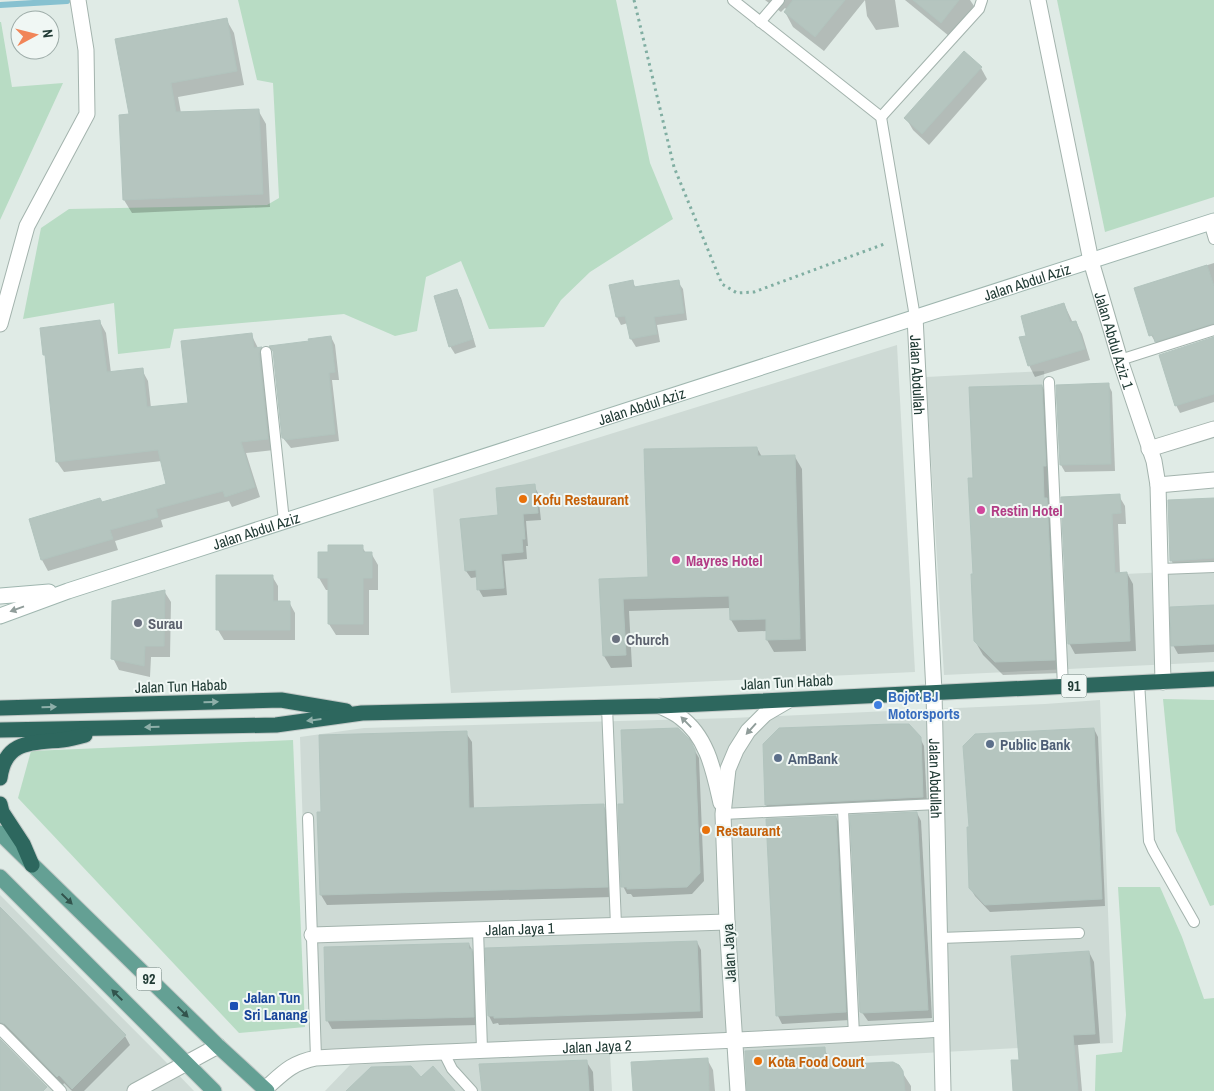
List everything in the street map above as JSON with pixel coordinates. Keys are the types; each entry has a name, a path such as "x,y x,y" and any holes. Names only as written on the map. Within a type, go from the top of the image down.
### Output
{"highway":[{"name":"Jalan Tun Habab","path":"0,730 276,725 362,713 660,706 1214,679"},
{"name":"Jalan Tun Habab","path":"0,708 281,700 362,713"},
{"path":"0,778 3,764 13,750 18,747 26,744 64,740 118,728"},
{"path":"0,804 2,812 23,844 32,865"}],"main road":[{"name":"92","path":"0,833 218,1046 266,1090"},
{"name":"92","path":"0,877 214,1091"}],"street":[{"path":"0,324 27,226 87,114 86,50 78,0"},
{"name":"Jalan Abdul Aziz 1","path":"1038,0 1091,261 1120,360 1154,461 1158,485 1163,682"},
{"name":"Jalan Abdul Aziz","path":"68,590 1212,222"},
{"name":"Jalan Abdullah","path":"915,317 934,692 943,1091"},
{"path":"1149,448 1214,429"},
{"path":"1158,485 1214,480"},
{"path":"0,596 68,590"},
{"path":"0,616 68,590"},
{"name":"Jalan Jaya","path":"738,1091 723,814 728,769 736,750 748,731 765,714 789,700"},
{"name":"Jalan Jaya","path":"660,706 681,717 696,733 707,752 713,770 723,814"},
{"name":"Jalan Jaya 1","path":"312,935 728,922"},
{"name":"Jalan Jaya 2","path":"266,1090 294,1065 301,1061 316,1058 443,1051 735,1041 941,1029"},
{"path":"135,1091 218,1046"}],"lane":[{"path":"733,0 881,117 915,317"},
{"path":"760,22 779,0"},
{"path":"881,117 978,9 982,0"},
{"path":"1212,222 1214,239"},
{"path":"1120,360 1214,330"},
{"path":"266,352 284,521"},
{"path":"1049,382 1063,686"},
{"path":"1161,570 1214,567"},
{"path":"1139,682 1149,841 1194,922"},
{"path":"607,707 616,925"},
{"path":"723,814 938,804"},
{"path":"843,809 854,1035"},
{"path":"308,818 316,1058"},
{"path":"478,930 482,1050"},
{"path":"940,938 1079,932"},
{"path":"0,1029 61,1091"},
{"path":"443,1051 452,1069 472,1091"}],"path":[{"path":"634,0 674,167 722,284 737,293 754,292 902,237"}],"shaded area":[{"path":"897,345 915,672 451,693 433,489"},
{"path":"1044,371 1056,577 1214,570 1214,662 944,675 926,377"},
{"path":"1100,700 1113,1043 832,1058 832,1091 729,1091 726,1033 310,1051 300,737 364,728 733,718"},
{"path":"0,895 167,1063 194,1091 0,1091"},
{"path":"610,1054 612,1091 325,1091 350,1065 520,1056"}],"green space":[{"path":"238,0 616,0 650,163 673,219 590,272 561,300 544,327 489,329 461,261 426,277 417,331 395,336 344,314 174,329 170,348 118,354 114,303 23,319 41,228 69,209 267,205 279,198 273,83 257,80"},
{"path":"1057,0 1214,0 1214,197 1105,232"},
{"path":"0,22 12,87 63,83 0,220"},
{"path":"1163,699 1214,700 1214,905 1210,906 1176,831"},
{"path":"293,740 305,1027 239,1033 18,798 31,751"},
{"path":"1118,887 1160,887 1182,937 1204,999 1214,998 1214,1091 1095,1091 1096,1055 1122,1052 1126,1015"}],"building":[{"path":"793,0 845,0 815,37 784,12"},
{"path":"913,0 959,0 941,23"},
{"path":"227,18 237,71 171,83 176,112 259,109 263,194 123,200 119,115 129,114 115,39"},
{"path":"964,51 982,67 922,134 904,118"},
{"path":"1207,265 1214,286 1214,323 1155,342 1153,335 1149,336 1134,288"},
{"path":"633,280 634,287 679,280 684,313 654,317 657,334 630,339 625,316 616,317 609,285"},
{"path":"457,289 473,339 449,347 434,296"},
{"path":"1064,303 1070,322 1076,321 1085,349 1028,366 1019,337 1026,336 1021,316"},
{"path":"100,320 107,372 143,368 147,407 188,403 181,341 252,333 254,348 262,347 259,353 268,439 241,442 255,487 225,497 223,491 156,509 158,517 110,530 113,539 41,560 29,519 100,498 102,502 166,484 158,450 56,462 45,355 43,355 40,328"},
{"path":"331,336 335,372 329,373 335,434 285,440 285,438 282,438 273,351 269,346"},
{"path":"1214,337 1214,394 1175,406 1159,355"},
{"path":"1109,383 1111,464 1060,465 1056,385"},
{"path":"1042,385 1046,466 1043,466 1044,498 1047,498 1055,660 995,662 974,641 968,478 973,478 969,387"},
{"path":"757,447 758,456 795,455 800,639 766,640 766,619 730,620 729,596 623,599 626,655 603,656 599,579 648,577 644,449"},
{"path":"535,484 538,513 523,514 525,539 522,539 523,552 501,554 504,588 477,590 476,570 465,571 460,519 498,515 496,488"},
{"path":"1120,494 1121,513 1112,514 1115,573 1127,572 1130,641 1068,644 1061,497"},
{"path":"1214,498 1214,558 1170,561 1168,500"},
{"path":"328,545 363,545 363,552 372,552 372,578 363,578 363,624 328,624 328,578 318,578 318,552 328,552"},
{"path":"216,575 273,575 273,601 290,601 290,630 216,630"},
{"name":"Surau","path":"165,590 164,646 145,646 144,666 111,659 112,601"},
{"path":"1214,605 1214,644 1171,646 1170,607"},
{"path":"909,724 921,737 923,797 765,805 763,744 779,728"},
{"path":"678,728 690,740 695,750 700,873 687,887 627,889 627,887 621,887 618,804 624,804 621,730"},
{"path":"1094,728 1102,899 985,905 969,888 967,827 969,827 963,746 975,734"},
{"path":"467,731 469,808 604,804 608,887 320,895 317,812 321,812 319,735"},
{"path":"917,812 928,1010 862,1013 860,1012 850,815"},
{"path":"836,816 846,1012 776,1016 766,819"},
{"path":"0,907 126,1035 72,1089 59,1075 57,1077 5,1024 0,1022"},
{"path":"697,941 700,1011 494,1018 494,1016 488,1016 485,948"},
{"path":"469,943 469,949 472,949 474,1017 326,1021 324,947"},
{"path":"1089,951 1095,1034 1073,1035 1078,1091 1013,1091 1011,1060 1019,1060 1011,956"},
{"path":"0,1039 47,1087 43,1091 0,1091"},
{"path":"825,1047 826,1065 893,1062 899,1065 903,1071 905,1091 747,1091 745,1051"},
{"path":"708,1058 709,1091 633,1091 631,1062"},
{"path":"587,1060 589,1091 482,1091 479,1064"},
{"path":"411,1066 421,1077 433,1066 455,1091 346,1091 371,1067"}],"waterway":[{"path":"0,5 67,1"}],"place":[{"name":"Kofu Restaurant","path":"523,499"},
{"name":"Restin Hotel","path":"981,510"},
{"name":"Mayres Hotel","path":"676,560"},
{"name":"Surau","path":"138,623"},
{"name":"Church","path":"616,639"},
{"name":"Bojot BJ Motorsports","path":"878,705"},
{"name":"Public Bank","path":"990,744"},
{"name":"AmBank","path":"778,758"},
{"name":"Restaurant","path":"706,830"},
{"name":"Jalan Tun Sri Lanang","path":"234,1006"},
{"name":"Kota Food Court","path":"758,1061"}]}
